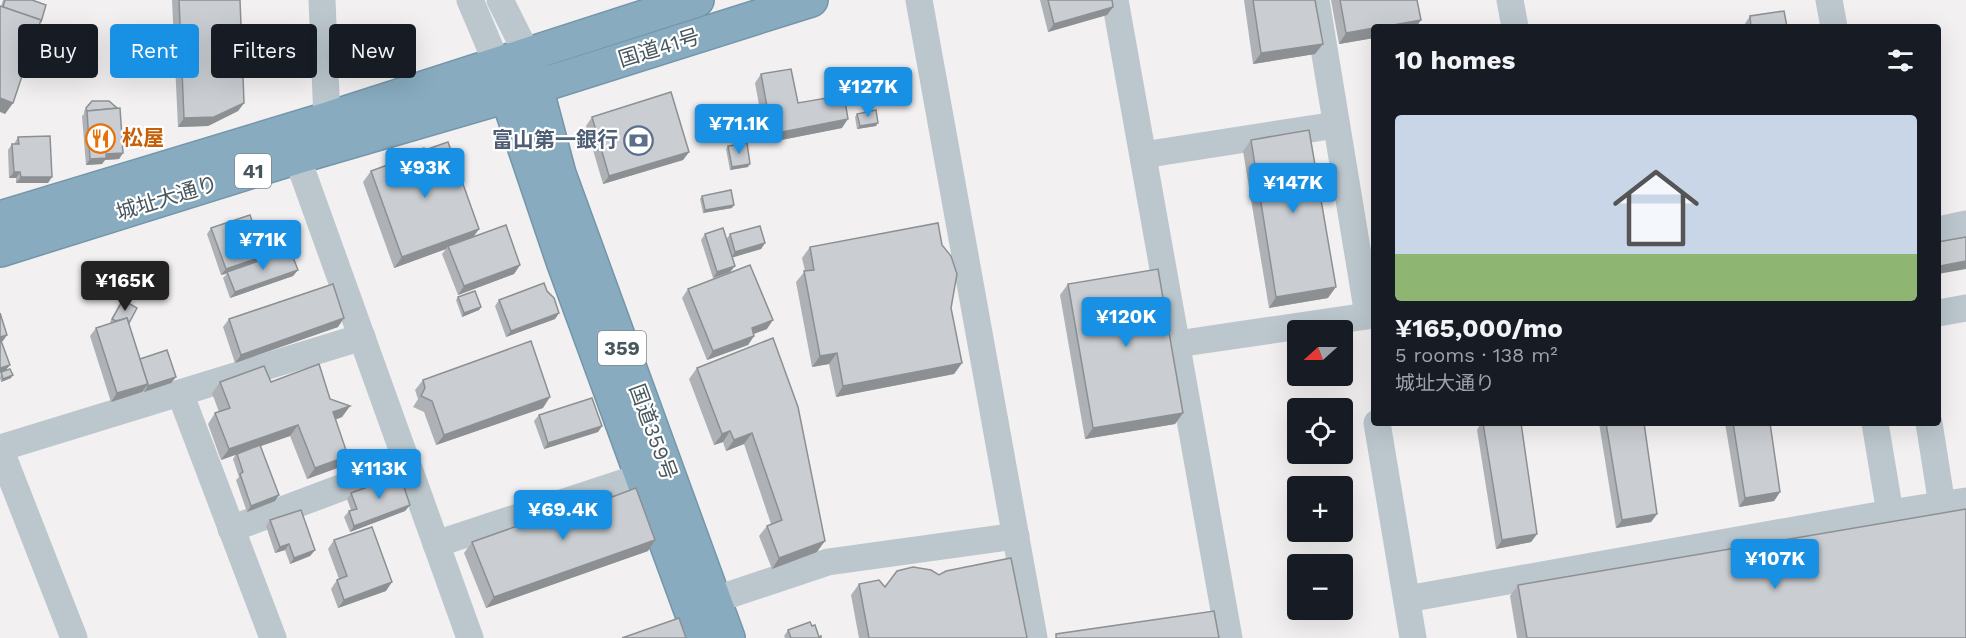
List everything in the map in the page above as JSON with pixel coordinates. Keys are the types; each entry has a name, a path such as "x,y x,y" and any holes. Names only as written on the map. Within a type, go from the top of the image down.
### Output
{"highway":[{"name":"国道41号","path":"512,59 697,0"},
{"name":"国道41号","path":"507,96 812,0"},
{"name":"城址大通り","path":"0,218 327,119 512,59"},
{"name":"国道359号","path":"512,59 537,86 559,174 728,638"},
{"name":"国道359号","path":"512,59 507,96 563,261 644,476 701,638"},
{"name":"城址大通り","path":"0,250 507,96"}],"street":[{"path":"322,0 327,119"},
{"path":"470,0 512,59"},
{"path":"500,0 512,59"},
{"path":"919,0 1034,638"},
{"path":"1115,0 1230,638"},
{"path":"1177,344 1371,315 1336,125 1317,0"},
{"path":"1510,0 1514,24"},
{"path":"1829,0 1833,24"},
{"path":"1143,155 1336,125"},
{"path":"297,158 470,638"},
{"path":"1941,229 1966,224"},
{"path":"1941,312 1966,308"},
{"path":"74,638 0,448 362,336"},
{"path":"180,393 273,638"},
{"path":"1378,426 1413,638"},
{"path":"1876,426 1890,513"},
{"path":"1407,599 1954,503 1930,426"},
{"path":"231,529 407,463"},
{"path":"436,544 644,476"},
{"path":"714,600 828,562 1016,536"}],"building":[{"path":"5,0 32,0 46,5 41,22 41,20 3,7"},
{"path":"179,0 240,0 241,24 211,24 211,78 243,78 244,103 214,117 184,118 182,78 199,78 199,24 180,24"},
{"path":"1048,0 1112,0 1113,7 1054,24"},
{"path":"1253,0 1315,0 1323,44 1261,53"},
{"path":"1340,0 1417,0 1421,20 1399,24 1371,24 1371,29 1346,33"},
{"path":"0,6 41,20 40,24 18,24 18,78 21,78 13,103 0,98"},
{"path":"1784,11 1786,24 1751,24 1750,16"},
{"path":"791,69 798,103 844,95 848,119 772,134 761,74"},
{"path":"671,92 689,152 609,176 592,117"},
{"path":"92,101 109,101 117,108 87,111 86,108"},
{"name":"松屋","path":"120,108 123,153 106,154 106,158 90,159 87,111"},
{"path":"876,110 878,123 860,126 857,114"},
{"path":"1309,130 1336,287 1276,297 1251,140"},
{"path":"50,136 52,177 21,177 20,172 14,172 12,144 19,144 18,137"},
{"path":"448,142 479,229 402,257 371,171 393,163 392,159"},
{"path":"747,143 750,164 732,167 728,146"},
{"path":"731,190 734,205 705,210 702,196"},
{"path":"250,215 264,256 226,269 211,228"},
{"path":"938,223 942,245 951,256 957,274 951,308 962,363 843,386 837,353 820,356 804,271 814,270 810,247"},
{"path":"506,225 520,265 464,286 448,246"},
{"path":"760,226 765,243 735,252 730,234"},
{"path":"723,228 735,266 717,272 705,234"},
{"path":"1966,237 1966,261 1941,266 1941,241"},
{"path":"290,250 298,270 235,292 227,272"},
{"path":"750,265 773,320 752,328 754,336 713,351 688,289"},
{"path":"1158,269 1183,413 1093,428 1068,284"},
{"path":"544,283 547,291 554,298 559,313 511,331 499,300"},
{"path":"333,284 344,318 241,355 229,319"},
{"path":"475,291 481,307 464,313 458,297"},
{"path":"123,300 137,308 129,323 127,318 116,321 112,319"},
{"path":"0,313 7,335 0,337"},
{"path":"127,318 148,384 117,393 96,328"},
{"path":"0,338 10,365 0,368"},
{"path":"773,338 798,407 825,541 779,558 767,526 782,520 752,433 734,440 730,431 722,434 697,368"},
{"path":"531,341 550,397 444,435 432,401 421,396 425,388 423,380"},
{"path":"167,350 176,377 148,386 140,359"},
{"path":"319,364 330,399 350,406 333,412 348,456 315,468 298,425 229,449 215,413 230,408 220,382 264,366 271,382"},
{"path":"10,369 13,375 3,379 1,372"},
{"path":"592,398 602,426 548,443 539,415"},
{"path":"1483,426 1521,426 1537,534 1502,540"},
{"path":"1606,426 1644,426 1657,514 1622,520"},
{"path":"1733,426 1770,426 1780,492 1745,498"},
{"path":"260,445 279,495 251,506 240,474 243,472 237,454"},
{"path":"400,475 410,505 354,526 349,511 357,509 351,493"},
{"path":"636,488 655,540 494,597 472,542 611,493 612,497"},
{"path":"1966,509 1966,638 1527,638 1518,585"},
{"path":"301,510 315,550 294,558 289,544 280,547 270,520"},
{"path":"372,527 392,582 344,600 337,580 347,576 334,540"},
{"path":"1011,558 1027,638 869,638 859,584 879,580 885,587 897,571 913,567 931,570 939,575 946,571"},
{"path":"1214,611 1219,638 1056,638 1056,634"},
{"path":"679,618 686,638 622,638"},
{"path":"810,622 812,626 815,625 821,638 791,638 788,630"}],"place":[{"name":"松屋","path":"101,138"},
{"name":"富山第一銀行","path":"639,140"}]}
